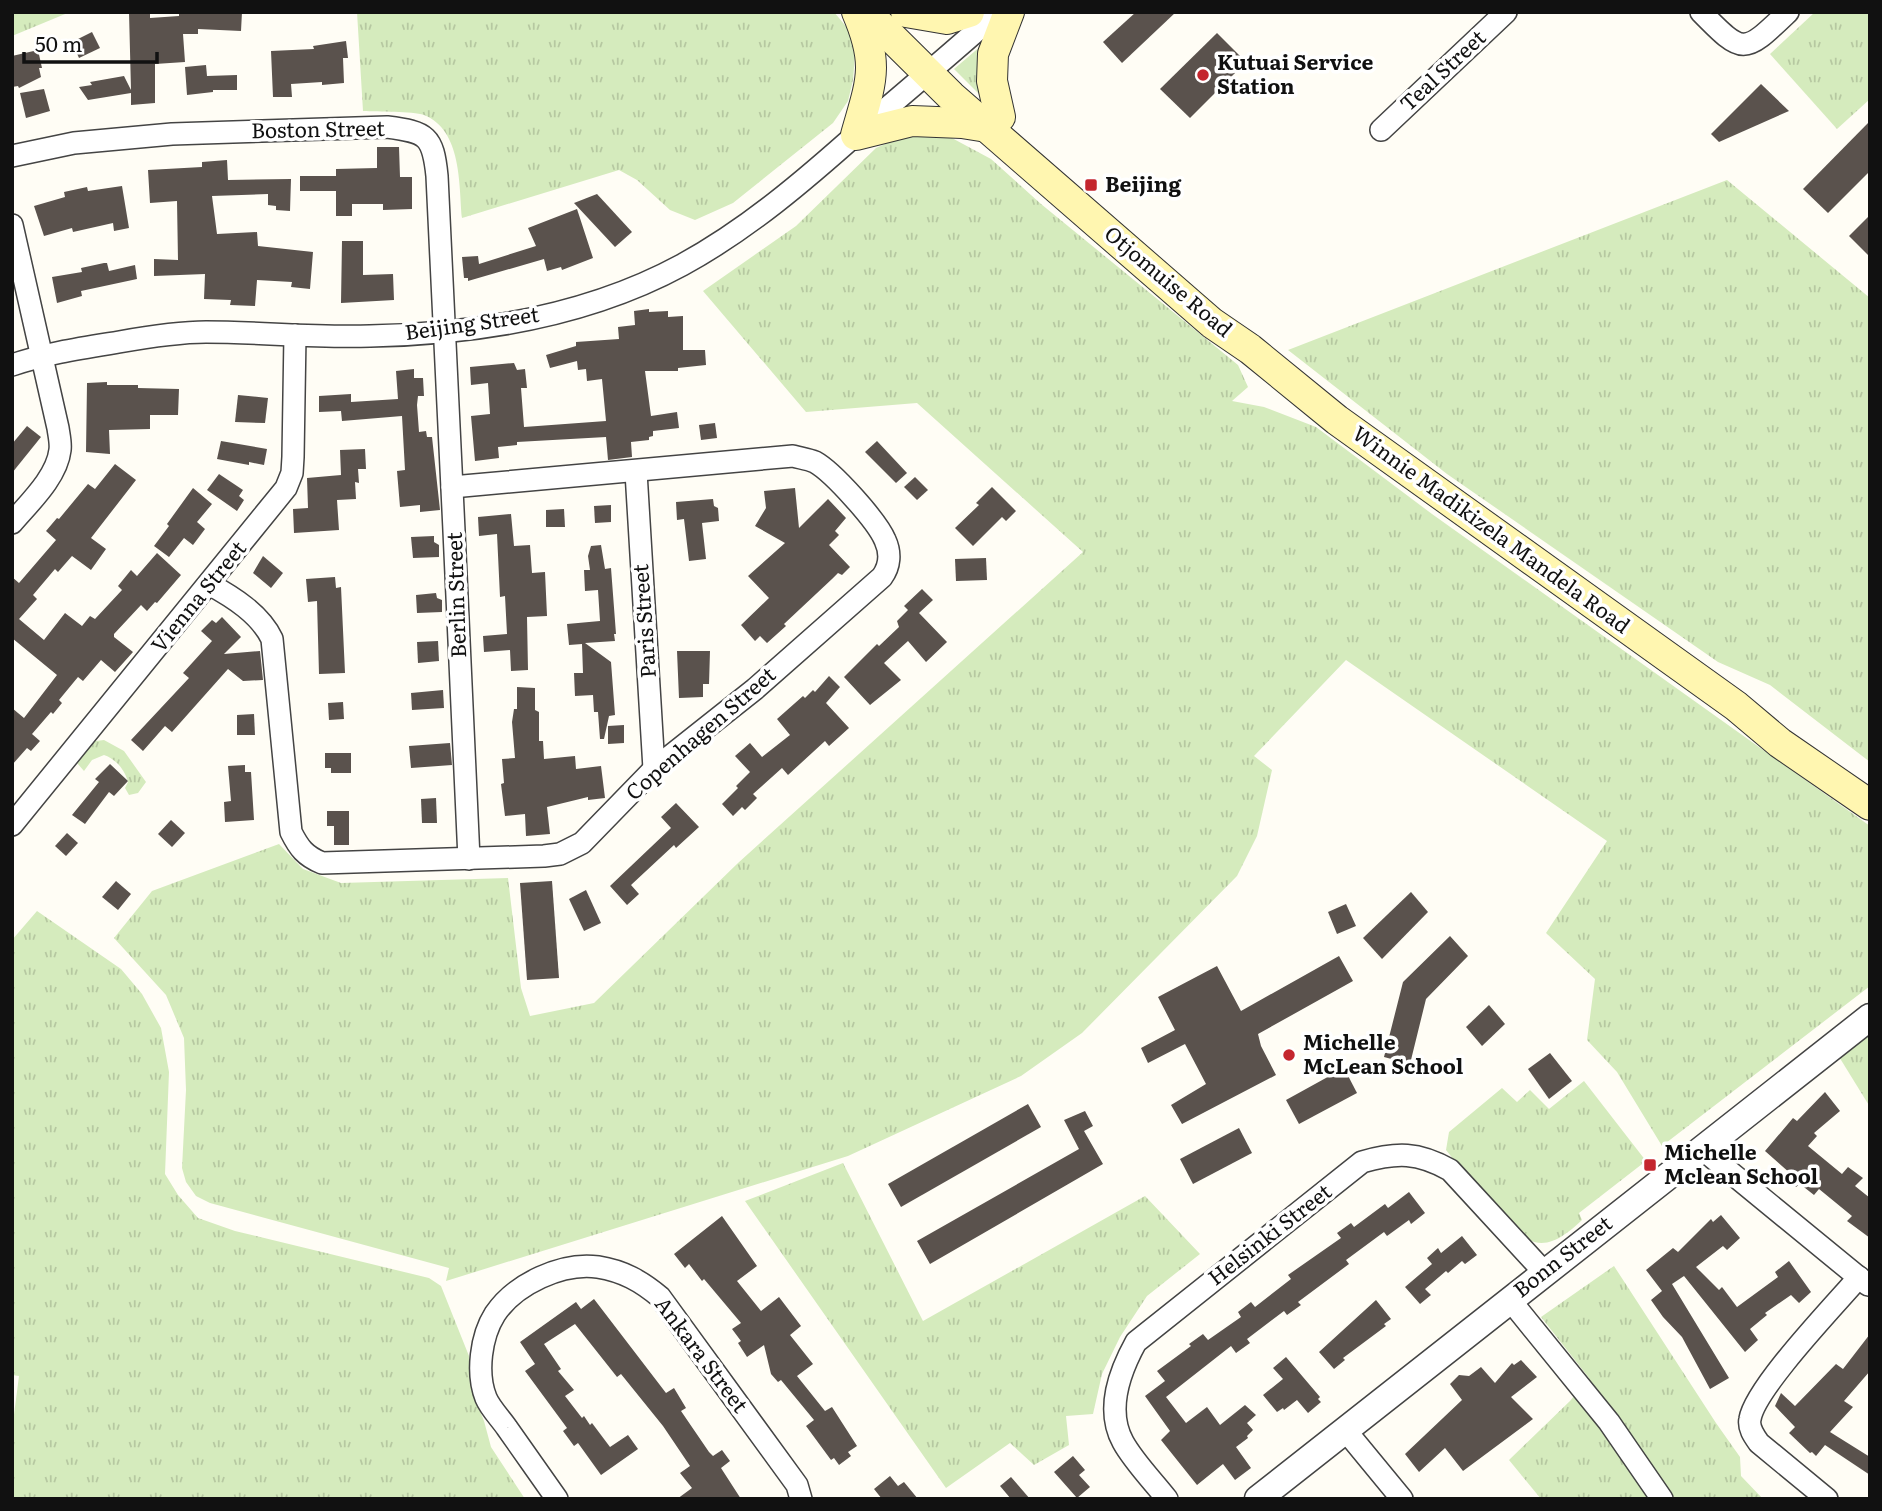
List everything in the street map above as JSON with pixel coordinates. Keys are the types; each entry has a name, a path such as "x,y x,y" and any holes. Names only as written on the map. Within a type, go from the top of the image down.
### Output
{"main road":[{"path":"857,12 869,39 873,62 870,86 856,135 912,121 994,122 993,54 1009,12"},
{"path":"866,12 933,68"},
{"path":"889,12 933,68"},
{"path":"906,12 947,19 969,12"},
{"name":"Otjomuise Road","path":"933,68 1220,315 1250,349"},
{"name":"Winnie Madikizela Mandela Road","path":"1250,349 1337,420 1736,706 1780,743 1870,805"},
{"name":"Winnie Madikizela Mandela Road","path":"1736,706 1787,732 1870,788"}],"street":[{"name":"Beijing Street","path":"12,366 42,355 149,337 202,332 369,337 445,332 510,323 565,310 628,289 681,265 767,210 998,12"},
{"name":"Teal Street","path":"1381,130 1506,12"},
{"path":"1701,12 1731,42 1748,45 1761,37 1788,12"},
{"name":"Boston Street","path":"12,156 74,143 172,134 387,127 422,135 434,152 445,332"},
{"path":"12,225 58,428 60,449 45,482 12,523"},
{"name":"Berlin Street","path":"445,332 446,406 453,487 468,859"},
{"name":"Vienna Street","path":"12,825 286,488 292,473 295,334"},
{"name":"Copenhagen Street","path":"209,584 232,597 253,615 267,629 272,639 291,832 308,858 322,863 544,856 571,850 582,843 654,769 755,689 882,577 888,568 889,554 879,529 836,479 813,461 793,456 453,487"},
{"name":"Paris Street","path":"635,472 654,769"},
{"name":"Bonn Street","path":"1258,1499 1870,1017"},
{"path":"1702,1149 1864,1281 1763,1390 1749,1420 1751,1433 1759,1443 1827,1499"},
{"name":"Helsinki Street","path":"1167,1499 1122,1441 1115,1419 1116,1392 1123,1366 1136,1342 1362,1162 1386,1155 1407,1155 1431,1159 1450,1170 1544,1272"},
{"name":"Ankara Street","path":"557,1499 486,1398 481,1373 483,1344 495,1315 512,1297 530,1284 566,1268 596,1266 620,1272 642,1282 660,1297 797,1485 801,1499"},
{"path":"1510,1300 1609,1422 1662,1499"},
{"path":"1346,1431 1402,1499"}],"green space":[{"path":"12,12 70,12 12,36"},
{"path":"357,12 834,12 849,30 855,55 853,80 848,101 833,123 733,203 695,220 670,210 637,180 619,170 462,218 459,175 452,145 436,122 419,114 363,111"},
{"path":"1815,12 1870,12 1870,99 1837,129 1770,54"},
{"path":"995,34 988,103 954,69"},
{"path":"925,135 950,137 991,159 1041,204 1238,365 1248,387 1232,401 1264,407 1316,427 1432,514 1870,826 1870,986 1662,1146 1617,1072 1587,1040 1595,979 1546,933 1607,841 1346,660 1254,756 1272,770 1257,836 1237,876 1082,1033 1021,1076 848,1156 446,1281 449,1268 210,1203 196,1196 186,1182 182,1168 186,1090 184,1038 166,995 114,938 152,891 279,844 303,869 341,883 508,878 521,988 530,1016 594,1003 738,863 1083,552 917,403 806,412 703,291 796,226 876,148 897,139"},
{"path":"1727,180 1870,298 1870,762 1770,685 1718,662 1447,474 1288,350"},
{"path":"104,740 124,751 146,782 138,793 129,795 125,788 128,782 125,773 116,762 104,755 92,760 84,771 77,763 79,752 88,742"},
{"path":"37,911 121,969 142,994 161,1028 169,1072 165,1174 178,1195 198,1218 235,1231 429,1278 441,1286 469,1356 471,1389 491,1447 525,1499 12,1499 12,1430 19,1376 12,1375 12,940"},
{"path":"1870,1017 1870,1107 1833,1047"},
{"path":"1584,1081 1646,1161 1579,1213 1582,1220 1571,1230 1558,1239 1536,1243 1510,1225 1446,1150 1449,1132 1502,1088 1517,1102 1530,1090 1549,1109"},
{"path":"843,1163 923,1321 1145,1196 1200,1254 1147,1296 1120,1337 1102,1374 1093,1414 1066,1416 1069,1445 1034,1465 1010,1443 946,1488 745,1201"},
{"path":"1614,1266 1740,1457 1741,1476 1763,1499 1541,1499 1509,1460 1570,1401 1589,1378 1541,1317"}],"building":[{"path":"129,12 150,12 150,18 179,16 179,12 242,12 241,31 198,29 198,34 183,34 185,62 155,64 155,103 131,105 131,93 88,100 79,87 92,85 90,82 124,76 131,90"},
{"path":"1136,12 1176,12 1122,63 1103,42"},
{"path":"92,32 100,48 79,58 72,42"},
{"name":"Kutuai Service Station","path":"1217,33 1246,62 1190,118 1160,89"},
{"path":"346,41 348,58 343,58 344,83 291,84 292,97 273,97 271,51 314,49 313,46"},
{"path":"38,50 41,77 19,88 12,87 12,56"},
{"path":"206,65 207,76 237,75 237,90 213,90 187,95 185,67"},
{"path":"1761,84 1789,111 1719,142 1711,134"},
{"path":"44,89 50,111 26,118 20,93"},
{"path":"1870,121 1870,171 1828,213 1803,189"},
{"path":"377,147 399,147 400,177 412,177 412,209 383,210 383,204 352,204 352,216 336,216 336,191 300,191 300,176 336,176 336,169 377,168"},
{"path":"227,160 228,180 291,179 290,211 276,210 276,206 268,205 268,194 212,196 217,234 257,232 258,246 313,252 310,289 291,287 292,282 257,280 255,306 230,305 231,300 204,299 205,274 154,276 154,259 178,260 177,201 150,203 148,170 202,167 202,162"},
{"path":"122,186 129,228 114,231 113,223 73,232 72,228 44,236 34,206 65,197 64,192 87,187 88,191"},
{"path":"597,194 632,232 615,247 574,203"},
{"path":"577,209 593,258 562,270 561,267 547,271 544,259 468,281 468,278 464,278 462,257 478,256 479,264 536,246 528,228"},
{"path":"1870,215 1870,257 1849,236"},
{"path":"342,241 363,241 363,275 393,274 394,300 341,303"},
{"path":"107,263 109,271 135,265 137,279 81,291 82,296 57,303 52,277 82,272 81,268"},
{"path":"649,309 649,312 668,311 668,317 683,316 683,350 705,350 706,365 678,368 678,371 645,371 651,416 677,412 679,428 653,431 649,440 631,442 632,457 608,460 606,437 517,442 517,445 498,447 499,458 475,461 471,416 490,414 488,383 471,385 470,367 514,363 517,370 525,369 527,388 521,388 524,427 606,421 602,379 587,381 586,369 578,370 577,361 550,368 546,355 576,346 576,342 619,339 618,327 635,325 634,311"},
{"path":"414,369 414,378 423,378 424,396 418,396 417,405 419,432 426,431 427,437 432,437 440,510 420,512 420,505 400,507 397,471 405,470 402,416 342,421 341,411 319,412 319,396 351,394 351,402 398,399 396,371"},
{"path":"107,382 107,385 179,389 178,415 150,415 150,429 109,430 110,454 86,452 87,383"},
{"path":"238,395 268,398 265,423 235,422"},
{"path":"715,423 717,438 701,440 699,425"},
{"path":"27,426 41,437 12,473 12,444"},
{"path":"221,441 267,449 264,465 217,459"},
{"path":"877,441 907,473 896,483 865,452"},
{"path":"365,449 366,469 358,469 359,483 355,482 356,499 337,500 339,530 294,533 293,509 308,508 307,478 341,475 340,450"},
{"path":"115,464 136,480 91,538 106,549 91,570 72,556 58,572 55,569 33,595 37,599 19,619 44,640 65,613 82,626 90,616 95,619 122,590 118,586 131,570 137,576 157,553 181,575 157,603 147,611 141,605 114,634 114,637 133,652 115,672 101,660 83,681 78,677 59,700 62,703 32,734 40,741 31,751 27,748 12,765 12,708 24,718 57,675 12,638 12,577 19,583 56,540 46,531 88,484 95,489"},
{"path":"219,474 243,490 239,496 244,500 237,511 207,490"},
{"path":"915,477 928,490 917,500 904,487"},
{"path":"992,487 1016,511 1006,521 1002,517 973,546 955,528 979,505 976,503"},
{"path":"193,488 212,504 197,522 205,529 193,545 184,538 169,557 154,546"},
{"path":"795,488 799,528 828,499 846,518 835,531 839,535 829,545 850,567 842,575 838,573 767,643 760,636 755,641 741,625 769,598 748,576 785,543 755,526 766,508 764,491"},
{"path":"713,499 714,506 718,508 719,521 702,523 706,559 689,561 684,519 677,520 676,502"},
{"path":"611,505 611,522 595,523 594,506"},
{"path":"564,509 565,527 546,527 546,510"},
{"path":"511,514 514,546 530,545 532,573 545,572 547,616 527,617 528,670 511,671 510,650 484,652 483,636 507,634 505,596 500,597 497,534 479,536 478,517"},
{"path":"434,536 434,542 439,545 439,557 413,558 411,537"},
{"path":"601,545 605,569 611,568 615,641 585,643 611,662 615,715 609,716 604,739 600,739 598,712 594,712 593,695 575,696 574,673 583,673 582,644 569,645 567,624 600,621 598,590 585,591 584,570 590,570 588,556 591,546"},
{"path":"263,556 283,573 271,588 253,573"},
{"path":"986,558 987,580 956,581 955,559"},
{"path":"335,577 336,588 341,587 345,673 319,674 317,601 308,602 306,579"},
{"path":"922,589 933,600 919,613 947,642 926,662 908,641 884,663 901,680 870,705 844,677 877,644 879,646 899,627 897,621 908,610 904,606"},
{"path":"436,593 437,598 442,600 442,612 417,613 416,595"},
{"path":"222,617 241,637 224,654 260,651 263,680 243,681 228,669 172,732 165,726 143,751 131,740 189,678 183,673 212,641 201,631 212,620 216,623"},
{"path":"438,641 439,661 418,663 417,642"},
{"path":"677,651 710,651 709,684 703,684 703,697 679,698"},
{"path":"829,676 840,687 826,703 849,728 829,746 825,741 788,775 782,768 753,794 757,798 745,810 742,807 733,816 722,804 750,772 735,756 750,743 762,757 790,735 777,719 803,696 805,698 813,690 815,692"},
{"path":"517,687 535,688 535,710 539,712 539,741 543,741 544,759 575,756 576,769 601,766 605,798 588,800 588,797 547,807 550,834 526,836 525,814 505,816 501,784 504,783 502,759 515,758 512,722 514,709 517,709"},
{"path":"443,690 444,708 412,710 411,693"},
{"path":"343,702 344,719 329,720 328,703"},
{"path":"254,714 255,735 237,735 237,715"},
{"path":"624,725 624,743 608,744 608,726"},
{"path":"450,743 452,765 411,768 409,746"},
{"path":"325,753 351,753 351,773 331,773 331,768 325,768"},
{"path":"110,764 128,781 114,796 109,792 85,824 72,815 99,782 95,779"},
{"path":"245,765 245,772 251,772 254,820 225,822 224,802 231,801 228,766"},
{"path":"436,798 437,823 422,823 421,799"},
{"path":"676,803 699,827 676,848 674,845 631,885 639,894 627,905 610,886 671,828 661,817"},
{"path":"327,811 349,811 349,845 334,845 334,826 327,826"},
{"path":"171,820 185,833 172,847 158,834"},
{"path":"67,833 78,843 66,856 55,846"},
{"path":"116,881 131,894 118,910 102,897"},
{"path":"552,881 559,978 527,980 520,883"},
{"path":"586,890 601,923 584,931 569,899"},
{"path":"1411,892 1428,912 1382,959 1363,938"},
{"path":"1346,904 1356,926 1337,934 1328,912"},
{"path":"1450,936 1468,956 1426,999 1410,1064 1384,1057 1403,982"},
{"path":"1339,956 1353,981 1258,1034 1276,1075 1182,1124 1171,1105 1206,1084 1185,1044 1148,1063 1141,1048 1175,1030 1158,997 1217,966 1241,1011"},
{"path":"1489,1005 1505,1024 1482,1046 1466,1027"},
{"path":"1550,1053 1572,1081 1549,1099 1528,1069"},
{"path":"1344,1068 1357,1093 1299,1124 1286,1100"},
{"path":"1825,1092 1840,1111 1814,1133 1817,1136 1808,1146 1842,1174 1848,1167 1863,1178 1855,1186 1870,1198 1870,1238 1847,1221 1852,1216 1819,1189 1814,1195 1800,1184 1796,1187 1787,1179 1791,1174 1765,1151 1793,1118 1797,1121"},
{"path":"1028,1104 1041,1127 901,1207 888,1184"},
{"path":"1085,1111 1093,1126 1084,1131 1103,1164 930,1264 917,1241 1079,1149 1064,1120"},
{"path":"1239,1128 1252,1153 1193,1184 1180,1159"},
{"path":"1409,1192 1425,1213 1411,1224 1409,1220 1387,1236 1384,1232 1346,1260 1349,1264 1298,1302 1301,1305 1287,1315 1284,1311 1247,1339 1250,1343 1236,1353 1231,1346 1166,1397 1186,1423 1207,1407 1220,1425 1245,1405 1256,1415 1247,1423 1253,1430 1248,1438 1236,1447 1251,1468 1235,1480 1223,1464 1197,1485 1161,1440 1170,1431 1145,1396 1165,1381 1157,1371 1203,1334 1208,1340 1241,1317 1238,1312 1251,1302 1255,1307 1291,1279 1288,1275 1341,1238 1337,1233 1351,1223 1354,1227 1385,1204 1388,1208"},
{"path":"1721,1215 1740,1238 1727,1250 1723,1246 1696,1267 1719,1290 1722,1287 1737,1307 1778,1277 1775,1272 1789,1261 1811,1292 1799,1303 1791,1295 1765,1313 1767,1315 1750,1329 1758,1340 1745,1352 1684,1276 1672,1284 1729,1378 1710,1389 1682,1337 1651,1300 1662,1291 1646,1270 1673,1248 1678,1252 1711,1219 1713,1222"},
{"path":"722,1216 757,1266 737,1281 761,1311 779,1297 801,1326 790,1335 813,1364 797,1376 825,1411 832,1407 857,1446 848,1452 851,1456 839,1465 834,1458 831,1460 806,1426 814,1420 781,1380 778,1382 771,1374 764,1345 747,1357 738,1343 741,1341 732,1329 741,1323 704,1279 702,1281 689,1264 685,1268 674,1254"},
{"path":"1462,1236 1477,1255 1465,1264 1462,1261 1448,1273 1446,1271 1425,1289 1431,1295 1420,1304 1405,1287 1432,1264 1427,1258 1438,1248 1441,1253"},
{"path":"594,1299 666,1393 674,1388 686,1408 681,1411 709,1452 713,1456 722,1450 730,1461 721,1468 741,1499 677,1499 692,1488 680,1473 690,1466 663,1426 621,1374 617,1377 575,1324 544,1344 561,1369 558,1371 574,1390 565,1396 582,1418 584,1416 590,1425 592,1423 610,1447 628,1435 638,1449 601,1475 578,1443 574,1446 563,1431 567,1428 525,1371 535,1364 520,1342 576,1302 581,1309"},
{"path":"1376,1300 1391,1319 1384,1324 1386,1326 1343,1358 1345,1360 1334,1369 1319,1352"},
{"path":"1870,1334 1870,1371 1844,1401 1853,1407 1830,1432 1870,1457 1870,1475 1825,1445 1816,1456 1810,1453 1789,1433 1795,1427 1775,1406 1781,1393 1795,1406 1836,1364 1843,1369"},
{"path":"1286,1357 1320,1397 1318,1399 1321,1402 1308,1413 1297,1400 1277,1412 1263,1395 1283,1379 1273,1368"},
{"path":"1521,1360 1537,1377 1511,1397 1533,1419 1463,1471 1445,1448 1419,1472 1405,1454 1462,1400 1450,1384 1459,1375 1469,1376 1481,1367 1495,1383 1512,1363 1514,1365"},
{"path":"1073,1456 1085,1470 1079,1475 1090,1487 1077,1498 1054,1472"},
{"path":"890,1476 898,1486 904,1482 918,1499 882,1499 874,1489"},
{"path":"1011,1477 1030,1499 1011,1499 1000,1486"}],"place":[{"name":"Kutuai Service Station","path":"1203,75"},
{"name":"Beijing","path":"1091,185"},
{"name":"Michelle McLean School","path":"1289,1055"},
{"name":"Michelle Mclean School","path":"1650,1165"}]}
